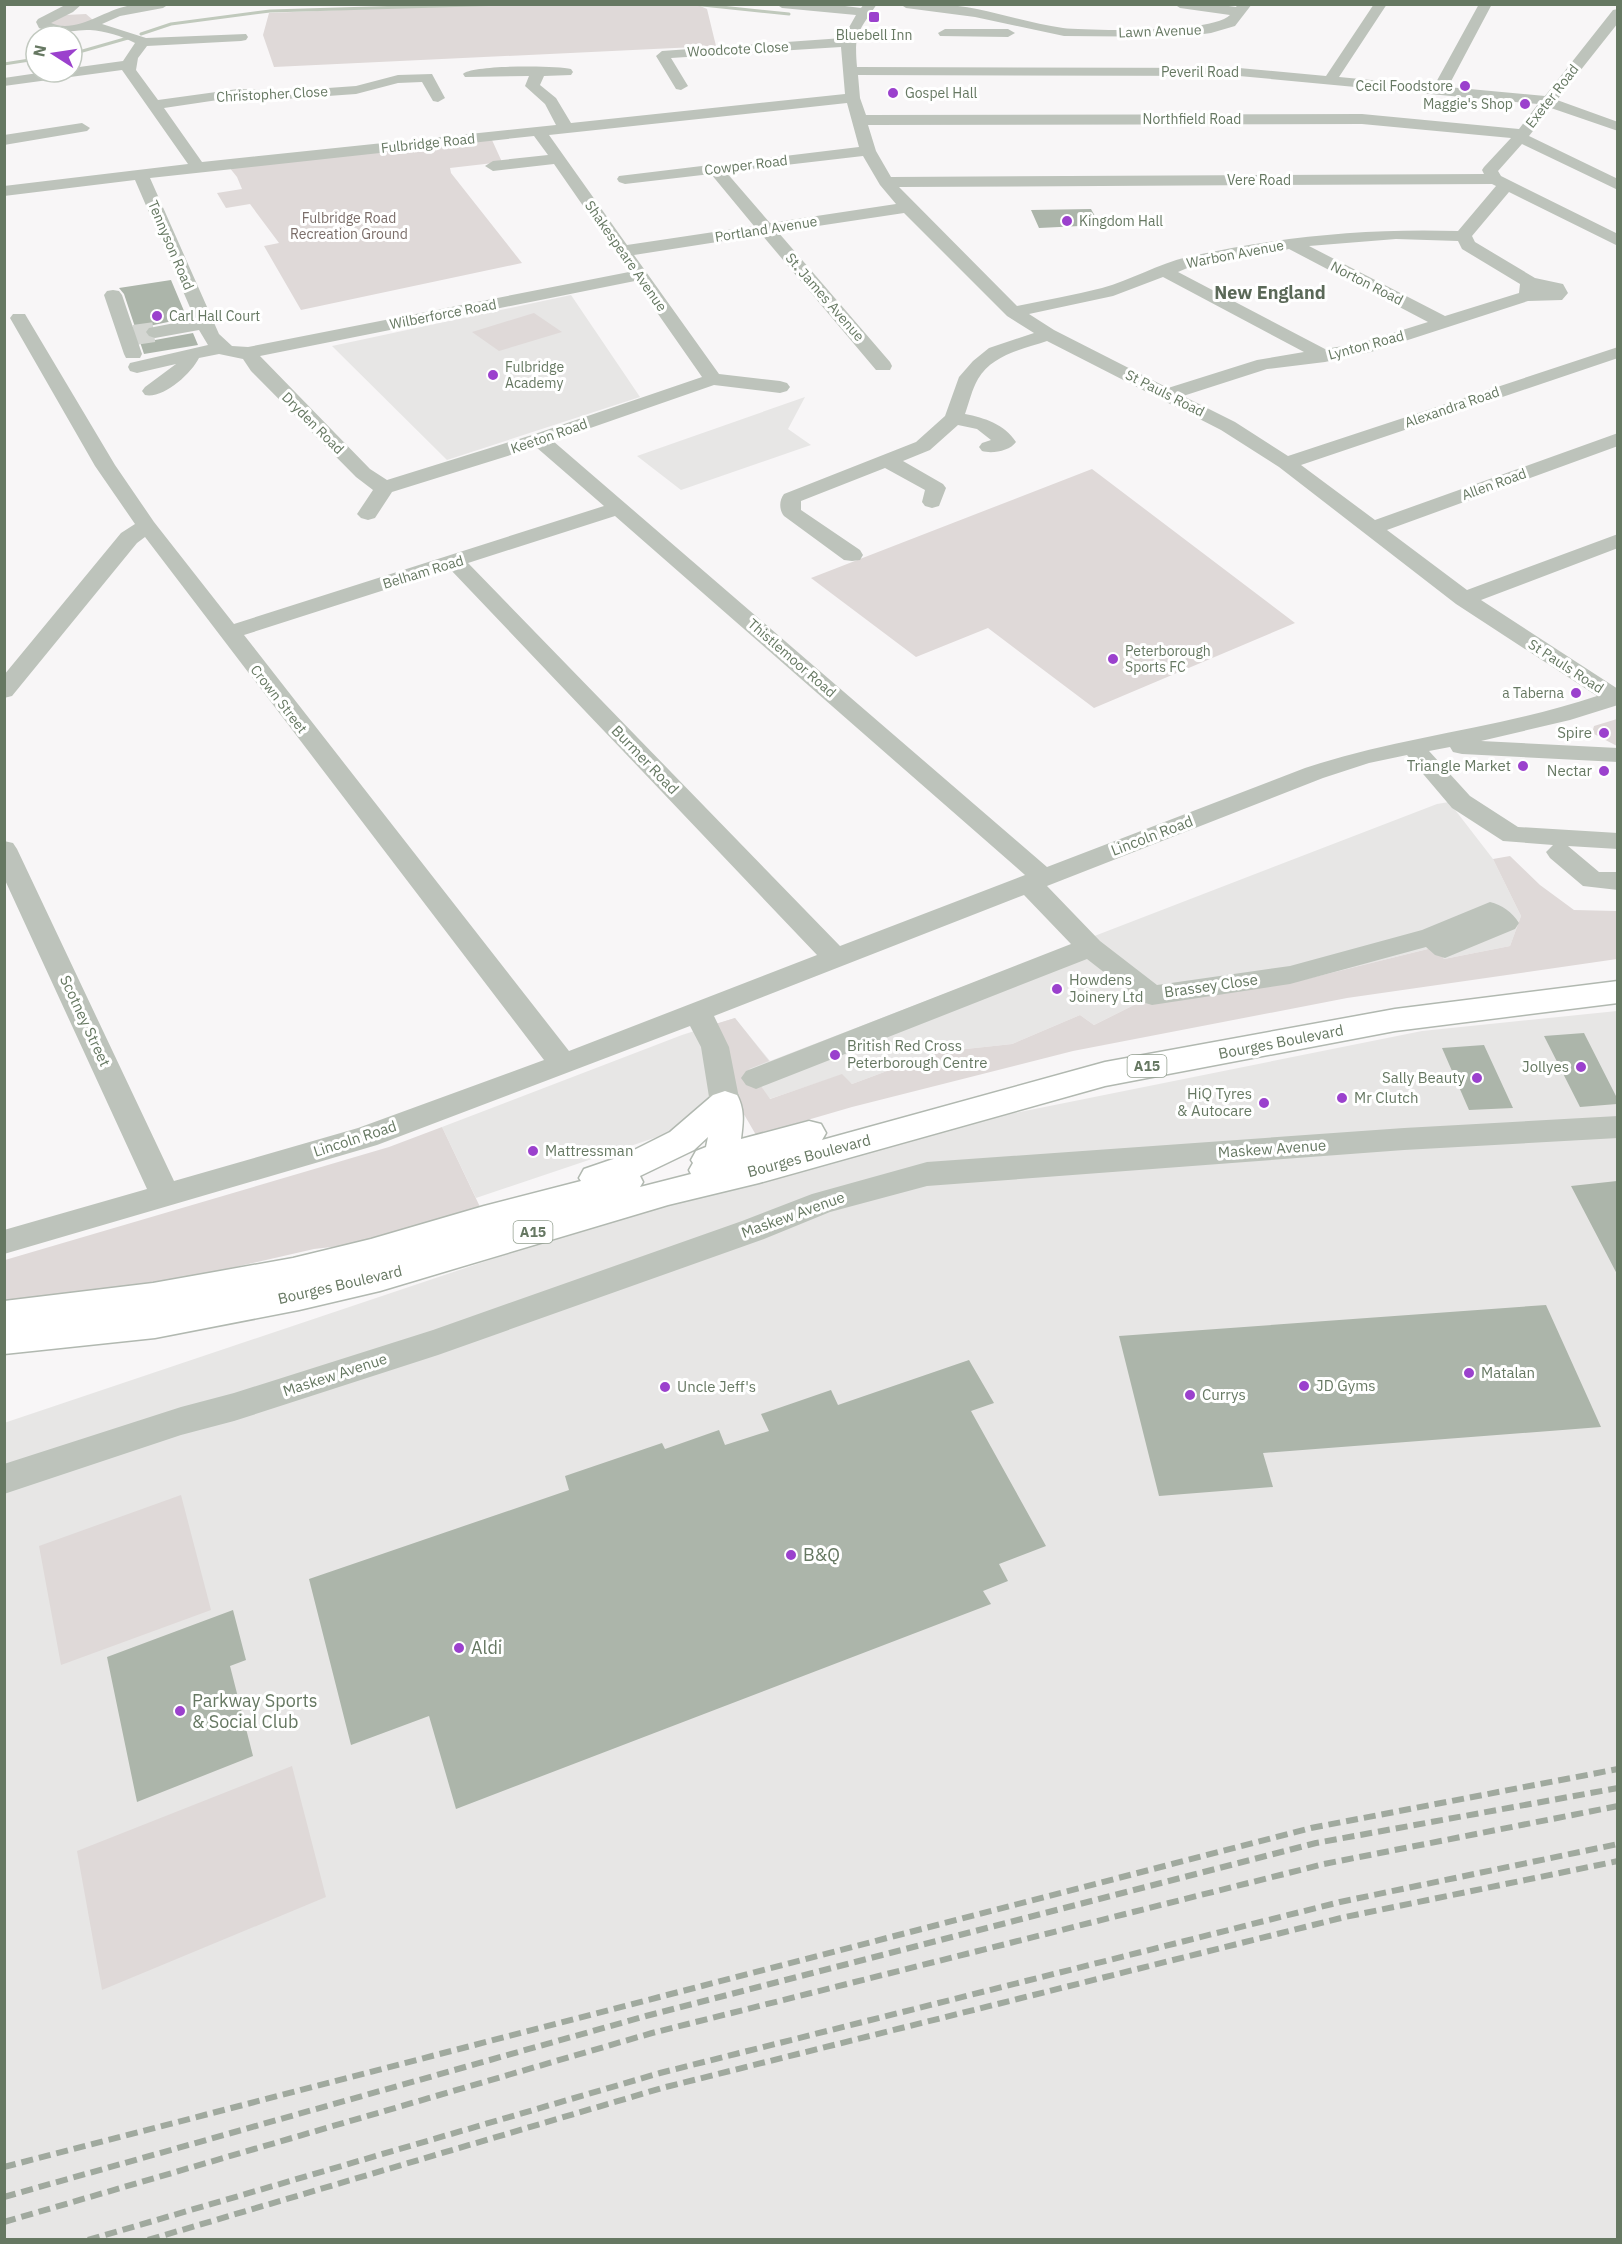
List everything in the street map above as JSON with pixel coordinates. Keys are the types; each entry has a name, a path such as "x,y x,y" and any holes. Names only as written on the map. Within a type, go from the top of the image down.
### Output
{"main road":[{"name":"Bourges Boulevard","path":"375,1265 484,1219 1081,1059 1373,1002 1617,969"},
{"name":"Bourges Boulevard","path":"4,1339 155,1323 296,1284 759,1170 1105,1074 1395,1020 1617,992"},
{"path":"484,1219 522,1203 634,1165 682,1141 725,1103 728,1116 722,1151 698,1180 686,1188"},
{"name":"Bourges Boulevard","path":"4,1316 153,1297 296,1284"}],"street":[{"path":"76,4 69,11 49,17 43,22 44,25 62,29 90,26 134,36 143,42 241,37"},
{"path":"90,26 101,17 113,13 163,4"},
{"path":"782,4 867,8 848,42"},
{"name":"Lawn Avenue","path":"906,4 944,8 1064,32"},
{"path":"1180,4 1243,8"},
{"path":"1330,80 1381,4"},
{"path":"1438,91 1486,4"},
{"name":"Lawn Avenue","path":"945,33 1182,33 1230,23 1243,8"},
{"name":"Exeter Road","path":"1501,181 1490,170 1521,136 1617,12"},
{"path":"992,33 1007,28 1008,25 1004,20"},
{"path":"143,42 131,58 129,70 198,167"},
{"name":"St Pauls Road","path":"848,42 853,98 868,150 886,182 1013,312 1048,334 1228,426 1286,463 1464,599 1616,698"},
{"name":"Woodcote Close","path":"681,87 663,56 848,42"},
{"path":"4,82 129,65"},
{"path":"470,74 516,71 566,72"},
{"name":"Peveril Road","path":"849,71 1239,72 1548,102 1617,127"},
{"path":"538,72 532,86 551,101 566,128"},
{"name":"Christopher Close","path":"152,105 238,93 286,95 356,90 398,79 427,76 438,98"},
{"path":"356,90 361,106"},
{"name":"Fulbridge Road","path":"4,191 198,167 542,136 566,128 853,98"},
{"name":"Northfield Road","path":"860,120 1362,119 1521,136 1617,185"},
{"path":"4,140 82,128"},
{"name":"Shakespeare Avenue","path":"542,136 713,379"},
{"name":"Cowper Road","path":"625,179 868,150"},
{"path":"493,166 557,159"},
{"name":"St. James Avenue","path":"715,169 884,366"},
{"name":"Tennyson Road","path":"140,173 205,324 219,348"},
{"path":"1464,236 1501,181"},
{"name":"Vere Road","path":"886,182 1501,181 1617,241"},
{"name":"Portland Avenue","path":"624,251 908,207"},
{"name":"Warbon Avenue","path":"1013,312 1107,292 1188,262 1319,238 1395,234 1464,236"},
{"name":"Lynton Road","path":"1169,394 1264,364 1364,348 1443,322 1528,289 1468,245 1464,236"},
{"name":"Norton Road","path":"1291,243 1443,322"},
{"path":"1164,271 1325,356"},
{"name":"Wilberforce Road","path":"248,352 638,275"},
{"path":"113,295 133,348 191,356 219,348 231,352 248,352"},
{"name":"Crown Street","path":"19,318 105,466 147,526 563,1064"},
{"path":"155,332 205,324"},
{"path":"852,555 791,512 791,498 922,447 954,418 969,377 980,365 996,352 1048,334"},
{"name":"Dryden Road","path":"248,352 258,367 363,473 384,488"},
{"name":"Alexandra Road","path":"1286,463 1617,352"},
{"path":"152,391 186,365 191,356"},
{"path":"713,379 780,387"},
{"name":"Keeton Road","path":"384,488 543,443 713,379"},
{"path":"954,418 983,424 1006,442 989,447"},
{"name":"Allen Road","path":"1371,529 1617,439"},
{"name":"Thistlemoor Road","path":"543,443 617,509 728,601 1036,881"},
{"path":"888,461 936,488 932,501"},
{"path":"368,514 384,488"},
{"name":"Belham Road","path":"228,633 617,509"},
{"path":"4,692 129,538 147,526"},
{"path":"1464,599 1617,540"},
{"name":"Burmer Road","path":"454,562 835,958"},
{"name":"Lincoln Road","path":"4,1242 366,1137 563,1064 1314,773 1387,751 1533,721 1616,698"},
{"path":"1533,721 1531,732 1534,740 1554,752"},
{"path":"1420,746 1617,755"},
{"path":"1420,746 1454,805 1487,840"},
{"path":"1454,805 1512,835 1617,841"},
{"path":"1560,852 1593,880 1617,881"},
{"name":"Scotney Street","path":"7,861 165,1194"},
{"name":"Brassey Close","path":"1036,881 1090,947 1152,995 1290,975 1431,937"},
{"path":"756,1078 1090,947"},
{"path":"698,1012 715,1047 725,1103"},
{"name":"Maskew Avenue","path":"4,1479 181,1421 234,1407 438,1342 753,1230 823,1202 927,1174 1404,1139 1617,1127"}],"shaded area":[{"name":"Fulbridge Academy","path":"571,295 640,397 447,460 332,346"},
{"path":"805,397 788,429 811,445 681,490 637,456"},
{"path":"1449,802 1493,859 1521,916 1510,946 1444,959 1436,947 1294,982 1144,1000 1094,1025 1080,1015 1012,1044 938,1052 852,1084 841,1075 476,1198 442,1127 682,1035 735,1018 770,1061 1437,804"},
{"path":"1617,1011 1617,2239 5,2239 4,1423 638,1210 955,1125 1422,1031"}],"green space":[{"path":"486,4 698,5 707,9 716,46 274,67 263,35 269,13"},
{"path":"86,14 93,20 82,24 51,24 50,21 65,15"},
{"name":"Fulbridge Road Recreation Ground","path":"492,140 502,162 450,168 451,173 522,263 301,310 264,246 279,243 250,204 226,208 217,193 242,189 237,177 229,167"},
{"path":"534,313 562,332 499,351 472,332"},
{"path":"1092,469 1295,623 1094,708 988,628 916,657 811,578"},
{"path":"1617,719 1617,746 1592,733 1594,726"},
{"path":"1510,856 1540,885 1574,910 1617,911 1617,959 1347,998 1073,1051 852,1107 756,1135 731,1092 712,1025 735,1018 769,1061 749,1069 770,1099 842,1074 852,1084 938,1052 1012,1044 1080,1015 1094,1025 1144,1000 1294,982 1436,947 1444,959 1510,946 1521,916 1493,859"},
{"path":"442,1127 481,1209 375,1242 314,1249 188,1278 35,1301 5,1300 5,1260 389,1147"},
{"path":"181,1495 211,1610 61,1665 39,1546"},
{"path":"292,1766 326,1897 102,1990 77,1851"}],"building":[{"name":"Kingdom Hall","path":"1091,209 1100,225 1039,228 1031,210"},
{"name":"Carl Hall Court","path":"171,280 187,318 149,326 144,333 148,338 155,340 193,333 198,345 144,354 124,294 119,288"},
{"name":"Jollyes","path":"1584,1033 1617,1098 1617,1104 1580,1107 1544,1036"},
{"name":"Sally Beauty","path":"1484,1045 1513,1108 1469,1110 1442,1048"},
{"path":"1617,1181 1617,1274 1571,1186"},
{"path":"1546,1305 1601,1427 1263,1453 1273,1487 1159,1496 1119,1336"},
{"name":"B&Q","path":"969,1360 994,1403 971,1411 1046,1546 999,1564 1008,1581 983,1591 991,1604 456,1809 429,1716 351,1745 309,1579 569,1490 565,1476 662,1443 665,1449 719,1430 725,1445 769,1431 761,1414 831,1390 838,1405"},
{"name":"Parkway Sports & Social Club","path":"233,1610 246,1660 230,1666 253,1756 137,1802 107,1657"}],"waterway":[{"path":"141,34 171,24 270,11 505,4"},
{"path":"693,4 789,14"},
{"path":"84,51 128,38"},
{"path":"4,64 24,61"}],"tunnel":[{"path":"134,335 155,332"}],"railway":[{"path":"4,2167 1311,1828 1618,1769"},
{"path":"4,2197 646,2016 1316,1843 1618,1788"},
{"path":"4,2222 652,2033 1324,1864 1618,1806"},
{"path":"88,2240 660,2073 1340,1902 1618,1844"},
{"path":"148,2240 662,2088 1345,1917 1618,1861"}],"place":[{"name":"Bluebell Inn","path":"874,17"},
{"name":"Cecil Foodstore","path":"1465,86"},
{"name":"Gospel Hall","path":"893,93"},
{"name":"Maggie's Shop","path":"1525,104"},
{"name":"Kingdom Hall","path":"1067,221"},
{"name":"Carl Hall Court","path":"157,316"},
{"name":"Fulbridge Academy","path":"493,375"},
{"name":"Peterborough Sports FC","path":"1113,659"},
{"name":"a Taberna","path":"1576,693"},
{"name":"Spire","path":"1604,733"},
{"name":"Triangle Market","path":"1523,766"},
{"name":"Nectar","path":"1604,771"},
{"name":"Howdens Joinery Ltd","path":"1057,989"},
{"name":"British Red Cross Peterborough Centre","path":"835,1055"},
{"name":"Jollyes","path":"1581,1067"},
{"name":"Sally Beauty","path":"1477,1078"},
{"name":"Mr Clutch","path":"1342,1098"},
{"name":"HiQ Tyres & Autocare","path":"1264,1103"},
{"name":"Mattressman","path":"533,1151"},
{"name":"Matalan","path":"1469,1373"},
{"name":"JD Gyms","path":"1304,1386"},
{"name":"Uncle Jeff's","path":"665,1387"},
{"name":"Currys","path":"1190,1395"},
{"name":"B&Q","path":"791,1555"},
{"name":"Aldi","path":"459,1648"},
{"name":"Parkway Sports & Social Club","path":"180,1711"}],"district":[{"name":"New England","path":"1270,293"}]}
